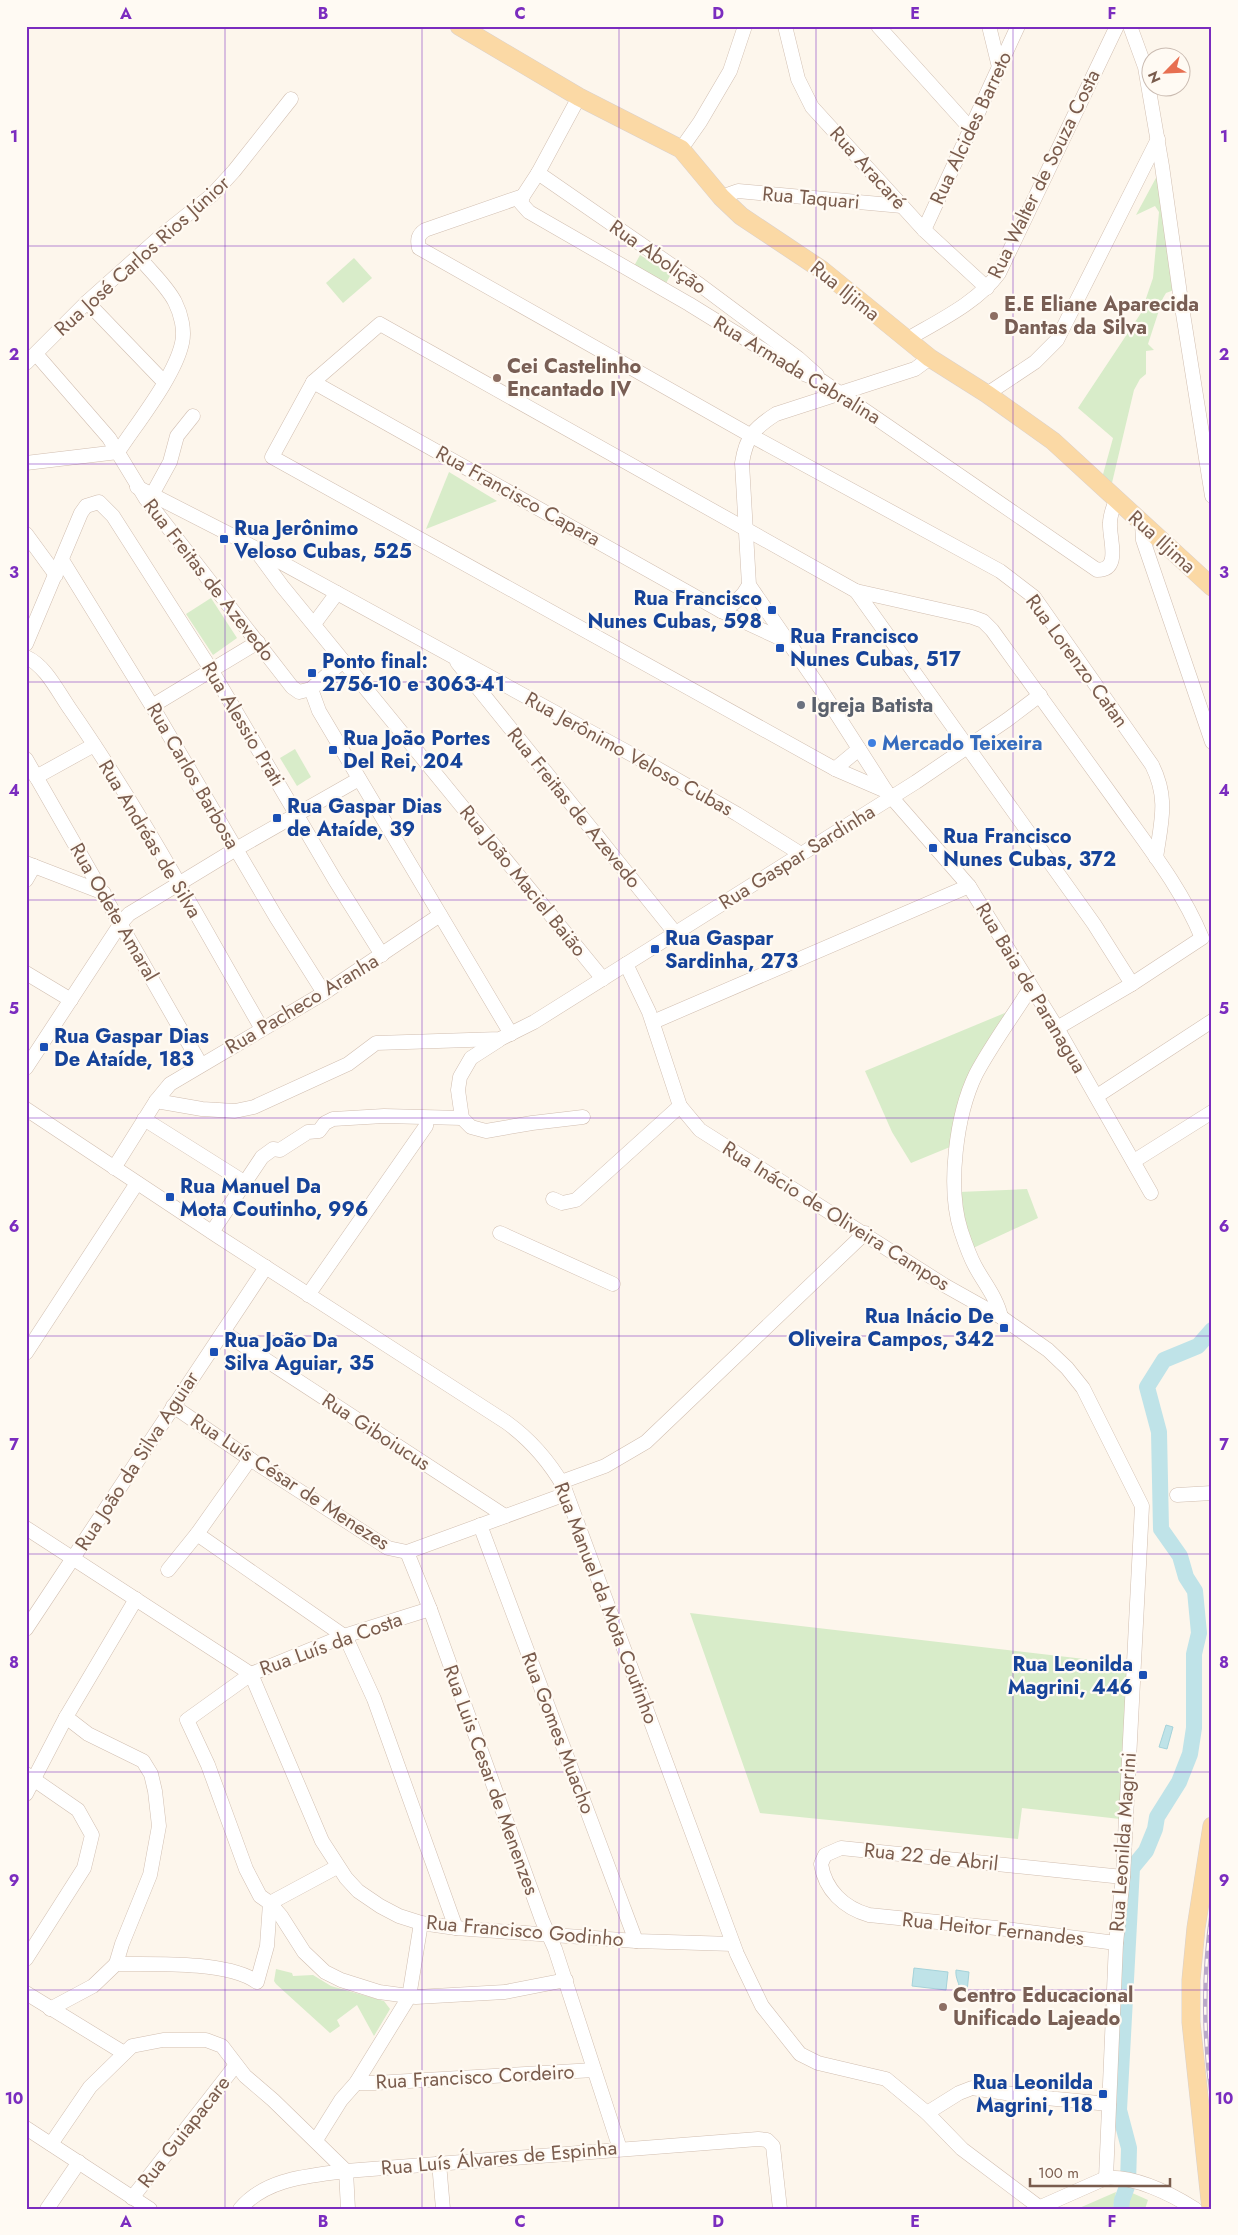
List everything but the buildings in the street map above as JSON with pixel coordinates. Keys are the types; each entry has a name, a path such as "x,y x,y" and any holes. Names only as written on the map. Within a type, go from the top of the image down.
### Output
{"main road":[{"name":"Rua Iljima","path":"459,26 579,97 680,149 699,168 721,197 741,216 822,270 930,358 987,394 1053,441 1212,587"},
{"path":"1210,2209 1191,2022 1191,1980 1200,1900 1212,1826"}],"street":[{"path":"680,149 700,122 730,71 745,26"},
{"name":"Rua Aracaré","path":"785,26 798,80 812,107 924,230 987,288"},
{"path":"878,26 970,128"},
{"path":"989,26 999,67"},
{"name":"Rua Alcides Barreto","path":"924,230 1018,26"},
{"path":"1130,26 1145,68 1158,139 1212,496"},
{"name":"Rua Walter de Souza Costa","path":"906,340 987,288 999,272 1111,29"},
{"path":"523,196 538,173 579,97"},
{"name":"Rua José Carlos Rios Júnior","path":"31,358 87,302 212,196 291,98"},
{"path":"987,394 1035,362 1057,340 1158,139"},
{"name":"Rua Abolição","path":"538,173 700,285 798,358 822,381"},
{"name":"Rua Taquari","path":"721,197 738,191 902,206"},
{"name":"Rua Lorenzo Catan","path":"523,196 425,230 419,235 417,241 419,248 750,435 1000,571 1034,597 1141,749 1160,782 1164,804 1156,858"},
{"name":"Rua Armada Cabralina","path":"523,196 522,203 529,212 681,300 799,372 822,381 840,392 1097,570 1102,570 1109,566 1112,559 1110,522 1111,511 1116,500"},
{"path":"27,460 118,452 164,382 178,357 182,342 181,318 174,300 139,257"},
{"path":"87,302 164,382"},
{"path":"889,795 835,769 272,457 313,382 380,324 856,591 972,617 983,622 992,630 1040,695 1156,858 1183,898 1202,938 1132,984 1058,1028"},
{"name":"Rua Freitas de Azevedo","path":"31,358 100,426 118,452 137,487 295,690 302,693 311,689"},
{"path":"889,795 820,688 749,585 742,463 744,450 750,435 776,414 915,368 930,358"},
{"name":"Rua Francisco Capara","path":"313,382 721,611 787,641"},
{"path":"153,493 170,462 177,436 193,416"},
{"name":"Rua Jerônimo Veloso Cubas","path":"137,487 153,493 703,794 801,854"},
{"name":"Rua Alessio Prati","path":"62,560 81,513 86,506 94,503 104,505 113,516 212,671 335,880 382,955"},
{"path":"1142,524 1143,540 1212,742"},
{"path":"26,534 56,575"},
{"name":"Rua João Maciel Baião","path":"255,549 282,586 603,979"},
{"path":"26,644 62,560"},
{"name":"Rua Carlos Barbosa","path":"62,560 152,706 276,917 324,992"},
{"path":"721,611 743,596 749,585"},
{"path":"856,591 1094,924 1132,984"},
{"path":"314,624 337,593"},
{"path":"152,706 258,642"},
{"name":"Rua Andréas de Silva","path":"26,657 34,661 43,671 94,745 178,884 262,1029"},
{"name":"Rua Freitas de Azevedo","path":"454,658 676,934"},
{"path":"343,661 311,689 314,701 440,915 505,1037 471,1058 462,1073 458,1090 462,1118 471,1127 486,1131 532,1122 583,1117"},
{"name":"Rua Gaspar Sardinha","path":"156,1100 202,1109 235,1111 268,1102 348,1064 376,1043 505,1037 534,1022 676,934 889,795 968,747 1040,695"},
{"path":"36,777 94,745"},
{"path":"835,769 859,749"},
{"name":"Rua Odete Amaral","path":"26,759 201,1065"},
{"path":"26,1068 121,923 138,907 236,848 360,779"},
{"name":"Rua Baia de Paranagua","path":"889,795 930,839 969,886 1058,1028 1152,1192"},
{"path":"26,880 30,864 104,893"},
{"path":"653,1022 969,886"},
{"name":"Rua Pacheco Aranha","path":"114,1168 156,1100 170,1084 324,992 440,915"},
{"name":"Rua Inácio de Oliveira Campos","path":"626,964 653,1022 680,1106 700,1130 726,1148 795,1188 944,1285 1001,1317 1048,1350 1067,1368 1083,1388 1142,1506"},
{"path":"26,973 70,1000"},
{"path":"1001,1317 995,1301 975,1266 960,1229 954,1196 956,1157 961,1121 976,1075 1031,987"},
{"path":"1096,1096 1212,1021"},
{"path":"553,1199 562,1203 576,1200 680,1106"},
{"name":"Rua Manuel da Mota Coutinho","path":"26,1109 308,1295 512,1426 530,1441 564,1488 733,1944 762,2006 800,2054 818,2063 886,2079 927,2114 962,2149 1037,2208"},
{"path":"1134,1161 1212,1112"},
{"path":"212,1232 256,1163 266,1154 274,1150 280,1150 308,1132 319,1131 325,1123 333,1119 384,1116 462,1118"},
{"path":"308,1295 426,1126 427,1118"},
{"path":"144,1119 244,1182"},
{"path":"26,1353 137,1183"},
{"path":"500,1233 613,1284"},
{"path":"407,1552 505,1516 564,1488 651,1438 865,1233"},
{"name":"Rua João da Silva Aguiar","path":"26,1629 266,1267"},
{"name":"Rua Giboiucus","path":"223,1332 505,1516"},
{"name":"Rua Luís César de Menezes","path":"173,1406 250,1459 388,1548 407,1552 430,1609"},
{"path":"168,1570 197,1534 250,1459"},
{"path":"1177,1495 1212,1493"},
{"name":"Rua Leonilda Magrini","path":"1111,2178 1109,2104 1116,1943 1123,1877 1142,1506"},
{"name":"Rua Gomes Muacho","path":"480,1525 636,1941"},
{"path":"26,1528 251,1674"},
{"path":"197,1534 344,1636 348,1642 374,1699 456,1928"},
{"path":"26,1794 30,1777 136,1599"},
{"name":"Rua Luís da Costa","path":"270,1903 260,1896 246,1869 208,1765 187,1720 251,1674 344,1636 430,1609"},
{"name":"Rua Luis Cesar de Menenzes","path":"430,1609 542,1920 566,1980 620,2149"},
{"name":"Rua Francisco Godinho","path":"251,1674 322,1841 337,1867 358,1891 380,1906 399,1916 421,1923 456,1928 636,1941 733,1944"},
{"path":"50,2009 93,1986 116,1964 122,1944 150,1876 159,1826 151,1774 143,1761 88,1734 66,1717"},
{"path":"26,1959 84,1868 92,1835 78,1810 30,1777"},
{"name":"Rua 22 de Abril","path":"869,1915 848,1907 828,1884 821,1864 825,1855 841,1848 1123,1877"},
{"path":"270,1903 337,1867"},
{"path":"116,1964 186,1966 231,1970 247,1975 257,1982 267,1946 270,1903"},
{"path":"270,1903 281,1916 304,1952 325,1972 341,1980 379,1992 409,1997 450,1996 505,1992 566,1980"},
{"name":"Rua Heitor Fernandes","path":"869,1915 1006,1929 1116,1943"},
{"path":"316,2140 341,2100 356,2083 409,1997 421,1923"},
{"path":"26,1993 124,2053"},
{"path":"51,2144 90,2087 132,2046 162,2040 206,2040 222,2046 236,2066 316,2140 346,2171 348,2209"},
{"name":"Rua Guiapacare","path":"140,2205 236,2066"},
{"name":"Rua Francisco Cordeiro","path":"356,2083 385,2083 594,2070"},
{"path":"927,2114 959,2093 972,2088 1025,2096 1109,2104"},
{"path":"26,2128 140,2205"},
{"name":"Rua Luís Álvares de Espinha","path":"240,2209 245,2202 281,2181 299,2177 439,2163 758,2139 767,2140 773,2146 780,2209"},
{"path":"47,2209 78,2162"},
{"path":"439,2163 443,2209"},
{"path":"1037,2208 1111,2178 1139,2183 1182,2200 1196,2209"}],"green space":[{"path":"1157,176 1174,290 1166,293 1163,298 1148,344 1154,350 1146,351 1146,374 1140,379 1134,390 1111,487 1102,478 1113,438 1078,408 1141,313 1153,278 1159,212 1155,206 1136,215"},
{"path":"640,255 671,274 664,287 633,268"},
{"path":"354,258 372,278 343,303 326,283"},
{"path":"449,472 497,501 426,529"},
{"path":"211,598 237,638 213,655 186,614"},
{"path":"295,749 311,777 297,786 280,758"},
{"path":"1012,1010 950,1147 911,1163 892,1132 865,1071"},
{"path":"1027,1189 1038,1218 971,1249 959,1192"},
{"path":"690,1613 1127,1664 1120,1819 1022,1808 1018,1839 760,1813"},
{"path":"276,1969 292,1973 293,1976 313,1975 331,1986 384,2001 390,2009 374,2036 357,2005 337,2020 340,2026 330,2033 276,1984 274,1981"},
{"path":"1116,2192 1113,2209 1077,2209"},
{"path":"1130,2192 1148,2200 1145,2209 1128,2209"}],"water":[{"path":"1166,1725 1173,1727 1167,1749 1159,1747"},
{"path":"914,1968 948,1972 946,1990 912,1986"},
{"path":"956,1970 969,1972 967,1992 960,1992"}],"waterway":[{"path":"1121,2209 1128,2184 1129,2148 1119,2110 1132,1868 1146,1851 1155,1829 1157,1817 1179,1782 1190,1754 1194,1728 1194,1654 1199,1633 1195,1591 1186,1577 1180,1556 1161,1529 1159,1432 1147,1387 1164,1360 1198,1346 1212,1330"}],"railway":[{"path":"1212,1911 1205,2005 1212,2098"}],"place":[{"name":"E.E Eliane Aparecida Dantas da Silva","path":"994,316"},
{"name":"Cei Castelinho Encantado IV","path":"497,378"},
{"name":"Rua Jerônimo Veloso Cubas, 525","path":"224,539"},
{"name":"Rua Francisco Nunes Cubas, 598","path":"772,610"},
{"name":"Rua Francisco Nunes Cubas, 517","path":"780,648"},
{"name":"Ponto final: 2756-10 e 3063-41","path":"312,673"},
{"name":"Igreja Batista","path":"801,705"},
{"name":"Mercado Teixeira","path":"872,743"},
{"name":"Rua João Portes Del Rei, 204","path":"333,750"},
{"name":"Rua Gaspar Dias de Ataíde, 39","path":"277,818"},
{"name":"Rua Francisco Nunes Cubas, 372","path":"933,848"},
{"name":"Rua Gaspar Sardinha, 273","path":"655,949"},
{"name":"Rua Gaspar Dias De Ataíde, 183","path":"44,1047"},
{"name":"Rua Manuel Da Mota Coutinho, 996","path":"170,1197"},
{"name":"Rua Inácio De Oliveira Campos, 342","path":"1004,1328"},
{"name":"Rua João Da Silva Aguiar, 35","path":"214,1352"},
{"name":"Rua Leonilda Magrini, 446","path":"1143,1675"},
{"name":"Centro Educacional Unificado Lajeado","path":"943,2007"},
{"name":"Rua Leonilda Magrini, 118","path":"1103,2094"}]}
